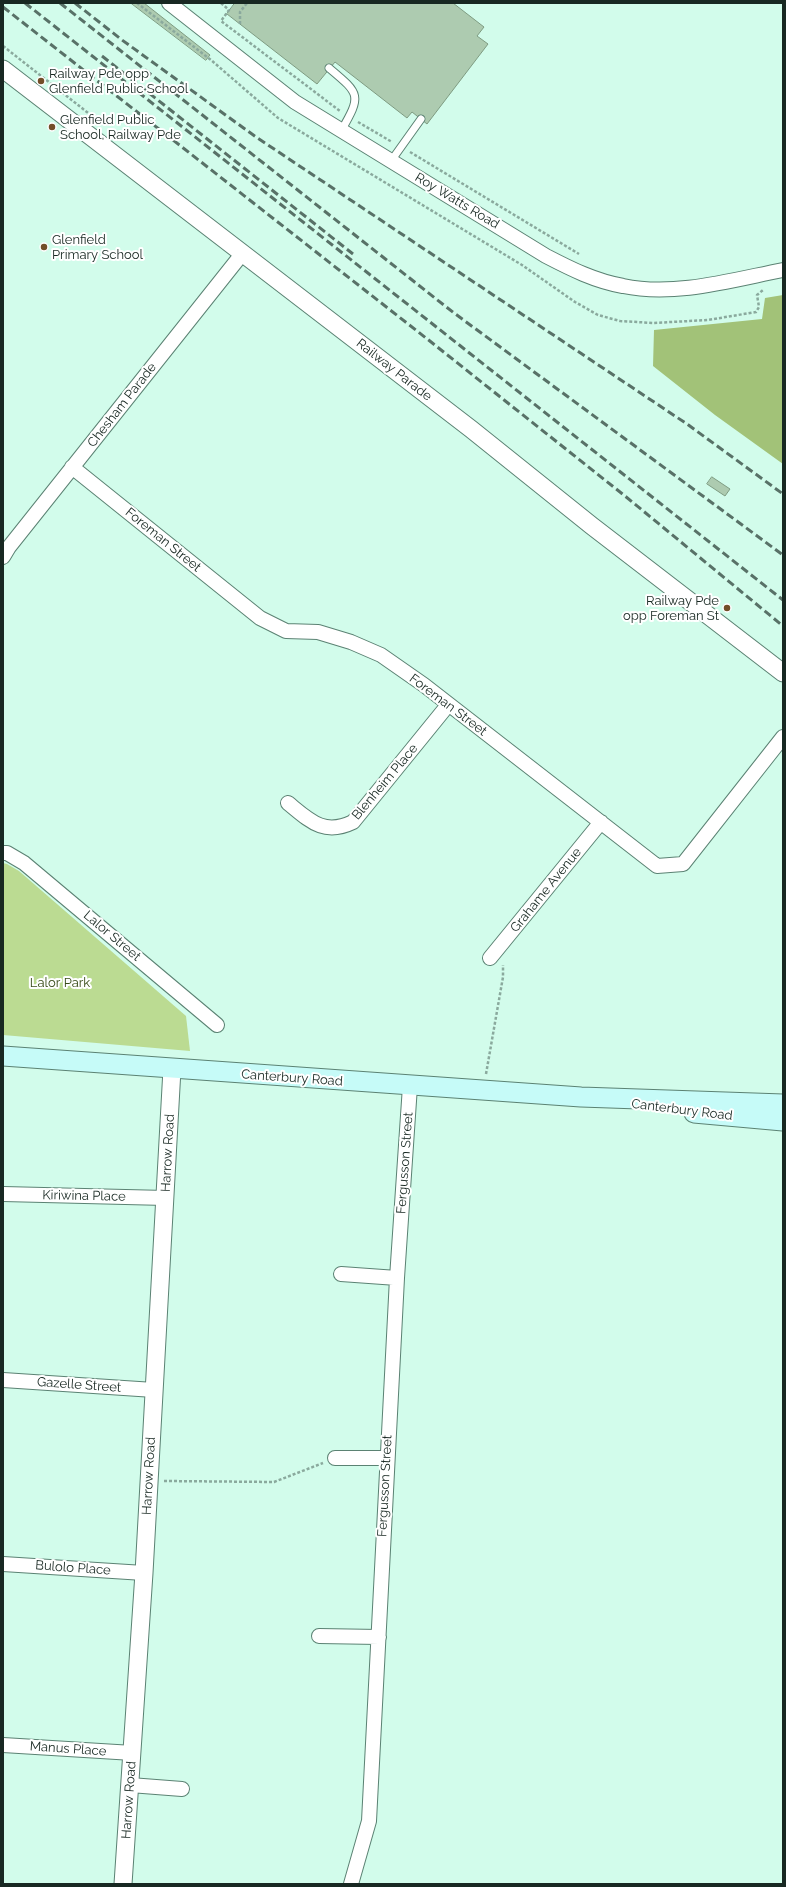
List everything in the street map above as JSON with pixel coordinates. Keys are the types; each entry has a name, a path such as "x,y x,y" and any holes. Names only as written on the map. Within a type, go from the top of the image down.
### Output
{"main road":[{"name":"Canterbury Road","path":"3,1056 581,1097 783,1104"},
{"name":"Canterbury Road","path":"581,1097 704,1114 783,1121"},
{"path":"704,1114 783,1131"}],"street":[{"name":"Roy Watts Road","path":"169,3 295,102 546,256 572,270 610,283 651,289 679,289 709,285 783,270"},
{"name":"Railway Parade","path":"3,69 471,429 592,526 783,673"},
{"name":"Chesham Parade","path":"3,556 9,546 242,254"},
{"name":"Foreman Street","path":"72,468 260,618 286,631 318,632 351,642 381,655 657,866 683,864 783,737"},
{"name":"Blenheim Place","path":"288,803 305,817 323,827 341,828 353,822 448,705"},
{"name":"Grahame Avenue","path":"490,958 601,822"},
{"name":"Lalor Street","path":"3,853 8,853 24,863 217,1025"},
{"name":"Harrow Road","path":"123,1884 144,1573 172,1069"},
{"name":"Fergusson Street","path":"351,1884 368,1821 379,1637 386,1458 396,1278 410,1086"},
{"name":"Kiriwina Place","path":"3,1194 166,1198"},
{"path":"341,1274 396,1278"},
{"name":"Gazelle Street","path":"3,1380 154,1390"},
{"path":"335,1458 386,1458"},
{"name":"Bulolo Place","path":"3,1564 144,1573"},
{"path":"319,1636 379,1637"},
{"name":"Manus Place","path":"3,1745 133,1753"},
{"path":"130,1785 182,1789"}],"lane":[{"path":"329,68 352,88 355,94 355,105 341,131"},
{"path":"391,161 421,119"}],"path":[{"path":"137,3 210,60 278,118 522,265 575,302 598,315 620,321 653,323 708,320 756,312 759,307 757,295 762,290 769,289"},
{"path":"221,3 229,10 221,20 350,116 581,256"},
{"path":"240,24 240,12 247,3"},
{"path":"3,46 97,120"},
{"path":"483,1090 503,977 501,944"},
{"path":"149,1481 274,1482 335,1458"}],"green space":[{"path":"783,295 783,464 715,415 653,366 654,330 762,319 765,298"},
{"name":"Lalor Park","path":"3,863 19,871 186,1016 190,1051 3,1035"}],"building":[{"path":"131,3 144,3 210,55 206,60"},
{"path":"235,3 453,3 484,27 477,36 488,44 427,124 412,112 407,118 335,62 317,84 227,14"},
{"path":"712,477 730,489 725,496 707,484"}],"railway":[{"path":"25,3 783,600"},
{"path":"60,3 454,313 783,555"},
{"path":"75,3 122,40 256,137 687,424 783,494"},
{"path":"3,7 426,338 625,496 783,626"},
{"path":"102,56 353,254"}],"place":[{"name":"Railway Pde opp Glenfield Public School","path":"41,81"},
{"name":"Glenfield Public School, Railway Pde","path":"52,127"},
{"name":"Glenfield Primary School","path":"44,247"},
{"name":"Railway Pde opp Foreman St","path":"727,608"}]}
